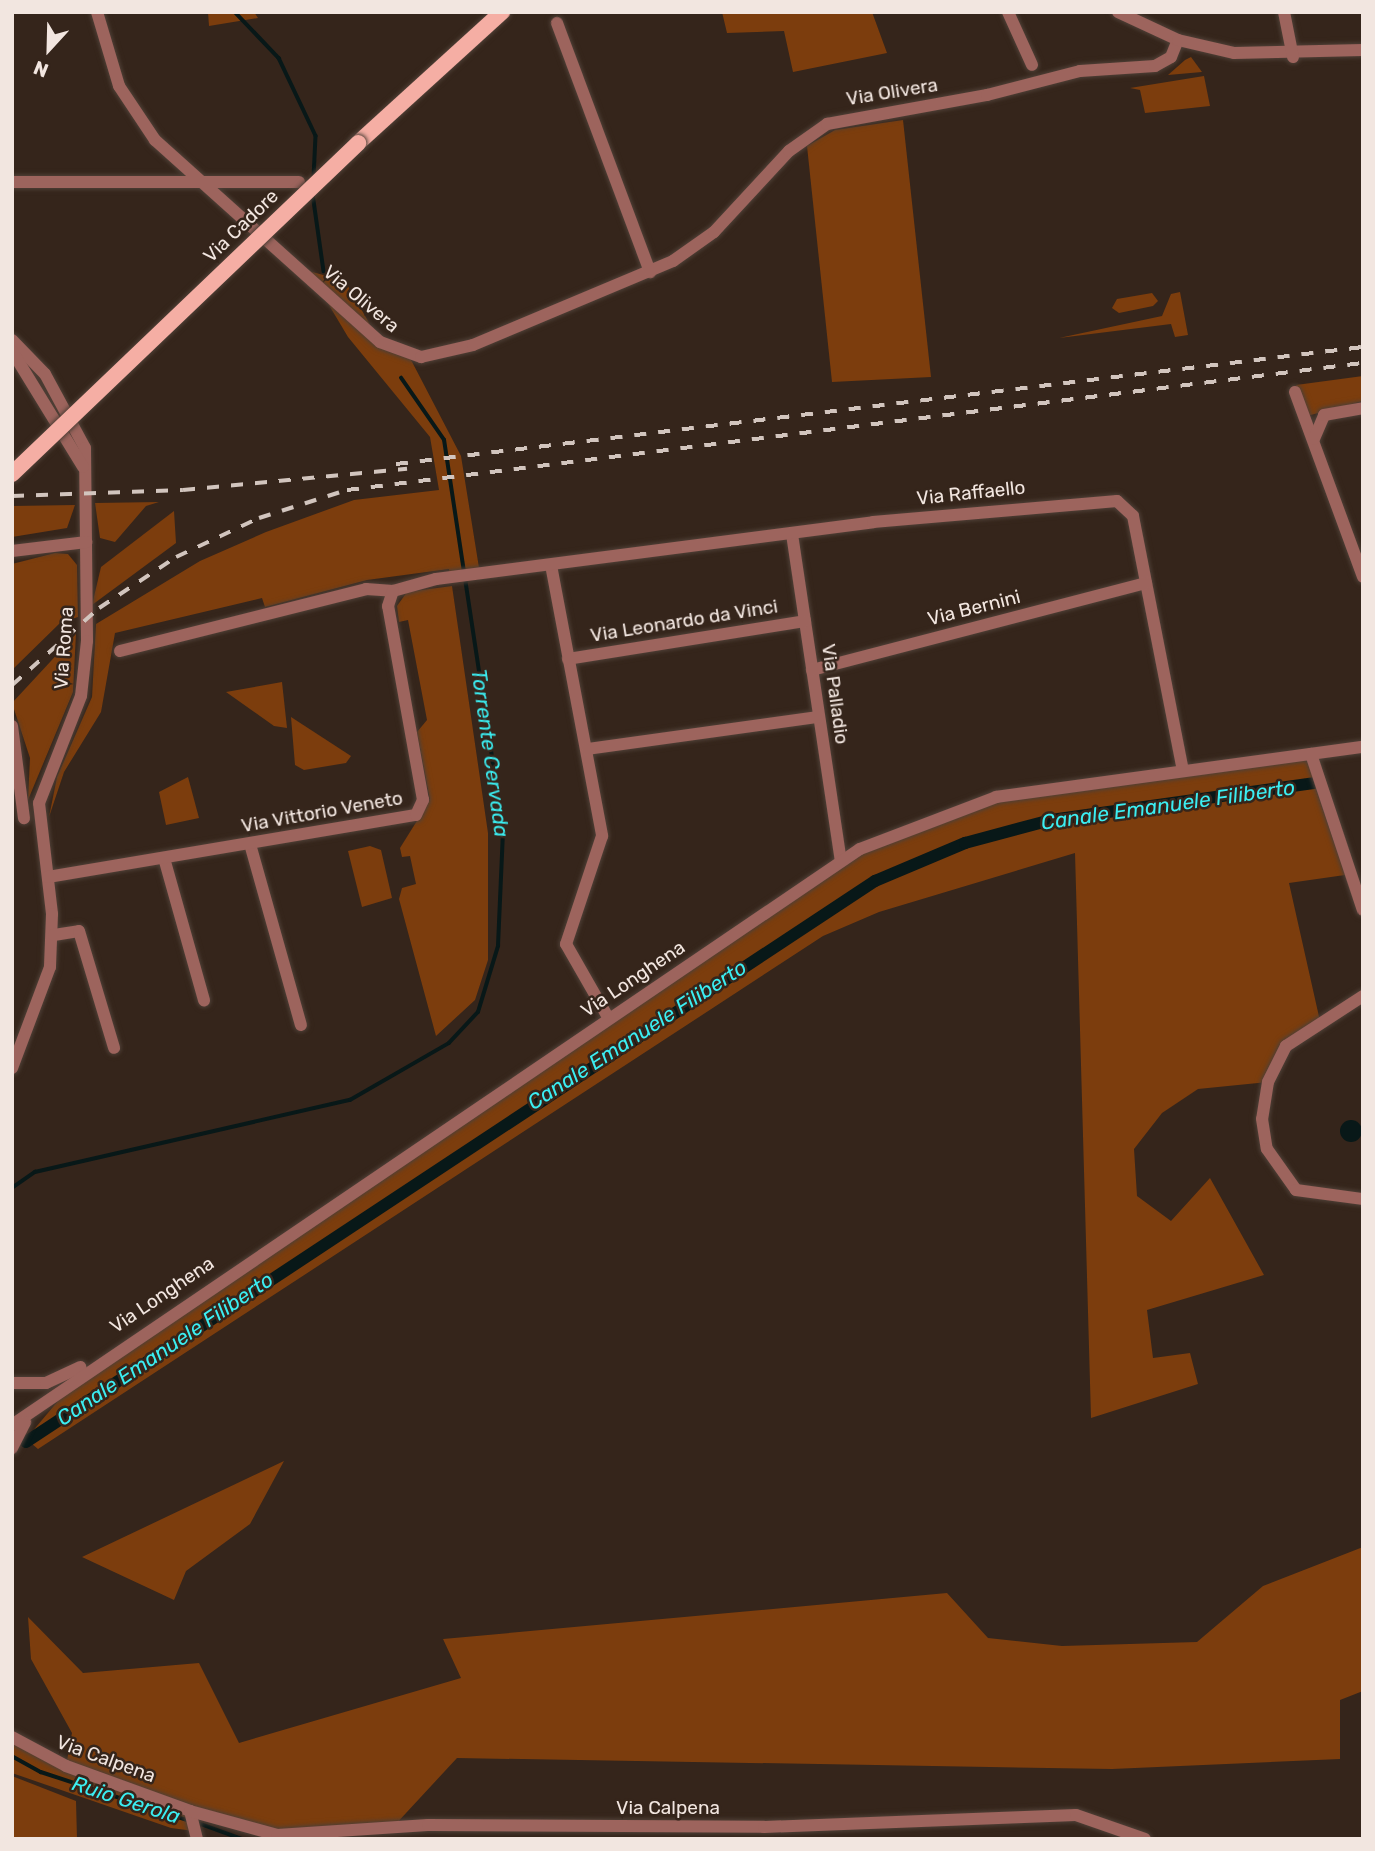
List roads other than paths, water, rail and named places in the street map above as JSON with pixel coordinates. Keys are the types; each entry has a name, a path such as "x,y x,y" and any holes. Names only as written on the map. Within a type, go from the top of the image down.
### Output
{"main road":[{"path":"471,39 491,12"},
{"name":"Via Cadore","path":"12,474 358,143 502,12"}],"street":[{"name":"Via Olivera","path":"97,12 126,99 194,178 380,342 409,356 450,353 650,272 714,232 789,151 827,124 987,95 1080,71 1155,66 1171,57 1178,40"},
{"path":"1008,12 1032,65"},
{"path":"1118,12 1178,40 1234,53 1293,57 1363,50"},
{"path":"1284,12 1293,57"},
{"path":"557,23 650,272"},
{"path":"12,181 194,178 258,185 299,182"},
{"name":"Via Roma","path":"12,340 44,374 79,429 85,474 86,542 84,686 47,773 37,816 48,877 54,935 43,993 12,1068"},
{"name":"Via Roma","path":"12,351 85,474"},
{"path":"1295,392 1363,577"},
{"path":"1314,439 1324,415 1363,408"},
{"name":"Via Raffaello","path":"120,651 366,589 393,591 480,574 792,534 1107,499 1133,516 1183,770"},
{"name":"Via Palladio","path":"792,534 841,860"},
{"path":"12,551 86,542"},
{"path":"551,565 602,836 566,944 610,1019"},
{"name":"Via Bernini","path":"812,670 1146,583"},
{"name":"Via Vittorio Veneto","path":"48,877 250,844 420,812 422,795 388,606 393,591"},
{"name":"Via Leonardo da Vinci","path":"568,659 805,621"},
{"path":"587,749 818,717"},
{"path":"12,726 18,820 37,816"},
{"name":"Via Longhena","path":"18,1423 104,1357 610,1019 841,860 924,821 996,797 1363,747"},
{"path":"1311,754 1358,883 1363,910"},
{"path":"250,844 302,1025"},
{"path":"164,858 204,1000"},
{"path":"54,935 79,932 114,1048"},
{"path":"1363,996 1286,1046 1268,1082 1262,1119 1267,1149 1296,1190 1363,1199"},
{"name":"Via Longhena","path":"15,1383 52,1381 104,1357"},
{"name":"Via Longhena","path":"15,1383 30,1392 33,1410"},
{"path":"12,1448 18,1423"},
{"name":"Via Calpena","path":"12,1737 66,1766 191,1812 277,1835 428,1825 764,1827 1076,1815 1145,1839"},
{"path":"191,1812 195,1834"}],"waterway":[{"name":"Torrente Cervada","path":"235,12 279,58 316,136 314,179"},
{"name":"Torrente Cervada","path":"313,194 324,271"},
{"name":"Torrente Cervada","path":"12,1188 35,1172 350,1100 449,1043 478,1012 498,946 503,830 444,440 401,378"},
{"name":"Canale Emanuele Filiberto","path":"26,1442 875,881 965,843 1051,820 1313,783"},
{"name":"Ruio Gerola","path":"12,1756 41,1772 190,1821"},
{"name":"Ruio Gerola","path":"198,1823 242,1839"}],"railway":[{"path":"396,464 1363,347"},
{"path":"12,685 99,608 176,557 259,518 347,490 1363,363"},
{"path":"12,496 183,490 407,469"}]}
